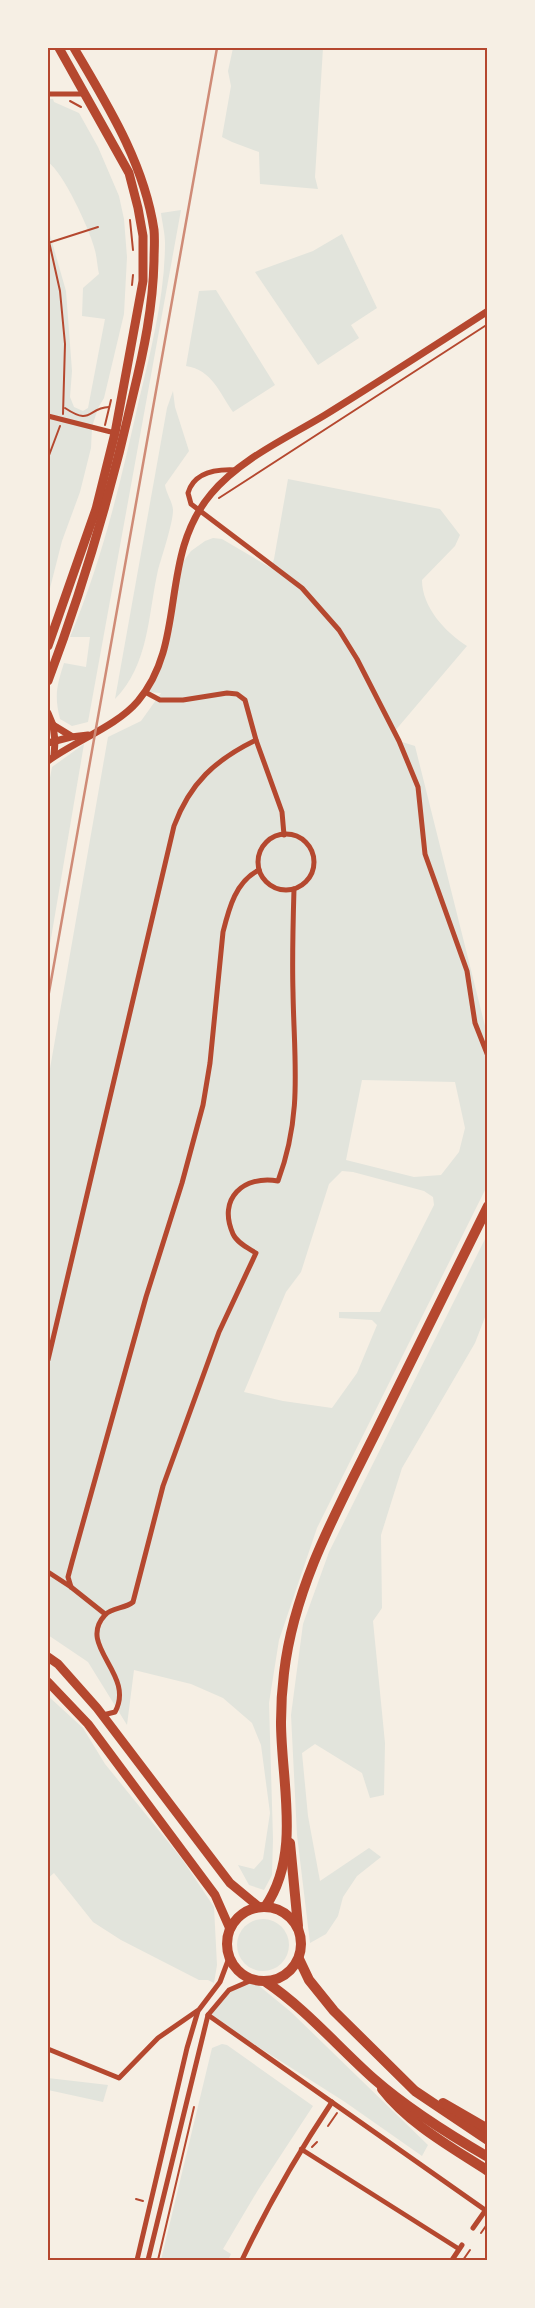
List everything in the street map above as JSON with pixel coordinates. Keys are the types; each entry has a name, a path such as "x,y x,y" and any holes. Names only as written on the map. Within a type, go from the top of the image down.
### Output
{"highway":[{"path":"266,1982 286,1975 299,1959 302,1947 286,1828 280,1722 284,1673 292,1629 304,1588 339,1506 488,1206"},
{"path":"262,1907 273,1895 284,1864 286,1828"},
{"path":"298,1928 284,1912 262,1907 247,1911 237,1918 230,1929 227,1948 229,1958 242,1975 252,1980 266,1982 288,1997 376,2080 451,2135 488,2157"},
{"path":"299,1959 309,1980 334,2011 415,2091 488,2140"},
{"path":"376,2053 433,2096 463,2116 488,2129"},
{"path":"376,2080 395,2105 437,2137 488,2171"}],"main road":[{"path":"48,681 68,627 98,530 120,434 143,281 143,236 129,173 59,48"},
{"path":"48,646 120,434 147,337 153,293 154,231 140,172 117,121 74,48"},
{"path":"48,1657 58,1664 103,1715 230,1883 262,1907"},
{"path":"48,1682 88,1724 215,1895 230,1929"}],"street":[{"path":"48,94 85,94"},
{"path":"51,758 126,712 145,692 152,680 164,649 177,570 186,538 198,511 211,494 237,470 488,311"},
{"path":"48,416 120,434"},
{"path":"237,470 225,469 195,479 188,493 190,504 302,588 339,630 357,660 402,748 418,787 425,854 467,972 475,1023 488,1056"},
{"path":"145,692 160,700 237,694 245,700 256,740 282,812 284,835"},
{"path":"48,713 53,725 51,758"},
{"path":"53,725 71,736"},
{"path":"51,742 71,736 88,735"},
{"path":"48,1360 174,826 180,810 191,791 209,769 227,755 256,740"},
{"path":"284,835 292,835 307,844 314,859 311,875 306,881 294,888 277,888 263,878 259,870 258,862 263,847 276,836 284,835"},
{"path":"71,1587 68,1577 72,1562 146,1297 180,1190 203,1105 210,1063 223,932 228,913 239,887 250,875 259,870"},
{"path":"103,1715 115,1712 120,1704 120,1684 102,1654 98,1639 99,1626 106,1614 133,1602 163,1486 220,1332 256,1253 238,1242 233,1234 229,1214 233,1198 240,1188 254,1180 278,1181 292,1134 296,1101 293,992 294,888"},
{"path":"48,1572 106,1614"},
{"path":"48,2049 120,2078 158,2038 198,2010 220,1982 229,1958"},
{"path":"148,2260 208,2015 229,1990 252,1980"},
{"path":"137,2260 187,2048 198,2010"},
{"path":"208,2015 486,2212 473,2228"},
{"path":"242,2260 263,2216 301,2149 332,2102"},
{"path":"301,2149 460,2247 452,2260"}],"path":[{"path":"70,102 85,111"},
{"path":"130,218 133,258"},
{"path":"48,244 98,227"},
{"path":"48,237 60,291 65,344 65,408 59,434 48,458"},
{"path":"132,290 134,268"},
{"path":"215,502 488,324"},
{"path":"105,430 113,392"},
{"path":"65,408 78,416 87,416 109,407"},
{"path":"158,2260 195,2101"},
{"path":"328,2126 338,2111"},
{"path":"481,2233 488,2224"},
{"path":"463,2260 470,2250"}],"shaded area":[{"path":"233,48 323,48 315,177 318,189 260,184 259,152 222,137 231,86 228,71"},
{"path":"48,99 53,99 54,102 79,113 98,147 119,196 124,219 127,257 124,314 104,398 98,408 92,427 91,448 80,492 62,541 48,596 48,228 66,291 72,371 70,397 74,407 83,411 88,408 105,319 82,316 83,288 99,274 95,250 81,214 68,188 48,162"},
{"path":"181,210 88,722 72,726 60,719 57,703 58,684 64,663 86,667 90,637 70,637 92,579 110,520 152,342 163,282 165,239 161,213"},
{"path":"342,234 377,308 351,325 359,338 318,365 255,272 313,251"},
{"path":"216,290 275,385 233,412 209,377 195,368 186,366 199,291"},
{"path":"173,391 175,407 189,451 165,485 173,507 173,516 158,570 146,639 135,671 115,699 167,408"},
{"path":"288,479 440,509 460,535 455,546 422,580 426,600 436,618 451,634 467,646 394,732 399,741 415,746 487,1034 487,1186 317,1528 279,1640 269,1703 273,1839 272,1875 264,1890 249,1885 238,1865 254,1869 263,1859 270,1813 261,1745 252,1723 223,1698 191,1684 134,1670 127,1725 88,1662 48,1635 48,1080 108,737 141,721 161,693 145,692 167,642 177,570 191,551 213,538 222,539 271,568","holes":["362,1080 455,1082 465,1128 459,1152 441,1175 414,1177 346,1160","342,1171 353,1172 424,1191 433,1197 434,1205 380,1312 339,1312 339,1318 372,1320 377,1325 357,1373 332,1408 283,1401 244,1392 286,1292 301,1272 329,1184"]},
{"path":"84,744 48,956 48,788 52,767"},
{"path":"487,1235 487,1312 475,1343 402,1468 381,1535 382,1608 373,1621 385,1743 384,1795 370,1798 362,1773 315,1744 302,1753 308,1816 320,1881 369,1848 381,1857 357,1876 343,1897 338,1916 326,1934 310,1943 297,1835 291,1715 303,1624 329,1552"},
{"path":"48,1696 83,1728 105,1764 182,1859 214,1907 217,1965 214,1983 208,1980 199,1980 121,1940 93,1922 54,1873 48,1878"},
{"path":"258,1919 268,1919 282,1926 289,1940 289,1950 282,1964 268,1971 258,1971 248,1967 241,1960 237,1950 237,1940 241,1930 248,1923"},
{"path":"252,1980 291,2012 428,2145 422,2156 345,2102 208,2015 229,1990"},
{"path":"222,2044 227,2045 313,2106 258,2190 223,2249 231,2254 228,2260 161,2260 212,2048"},
{"path":"48,2078 108,2085 103,2102 48,2090"}],"railway":[{"path":"48,998 217,48"}]}
